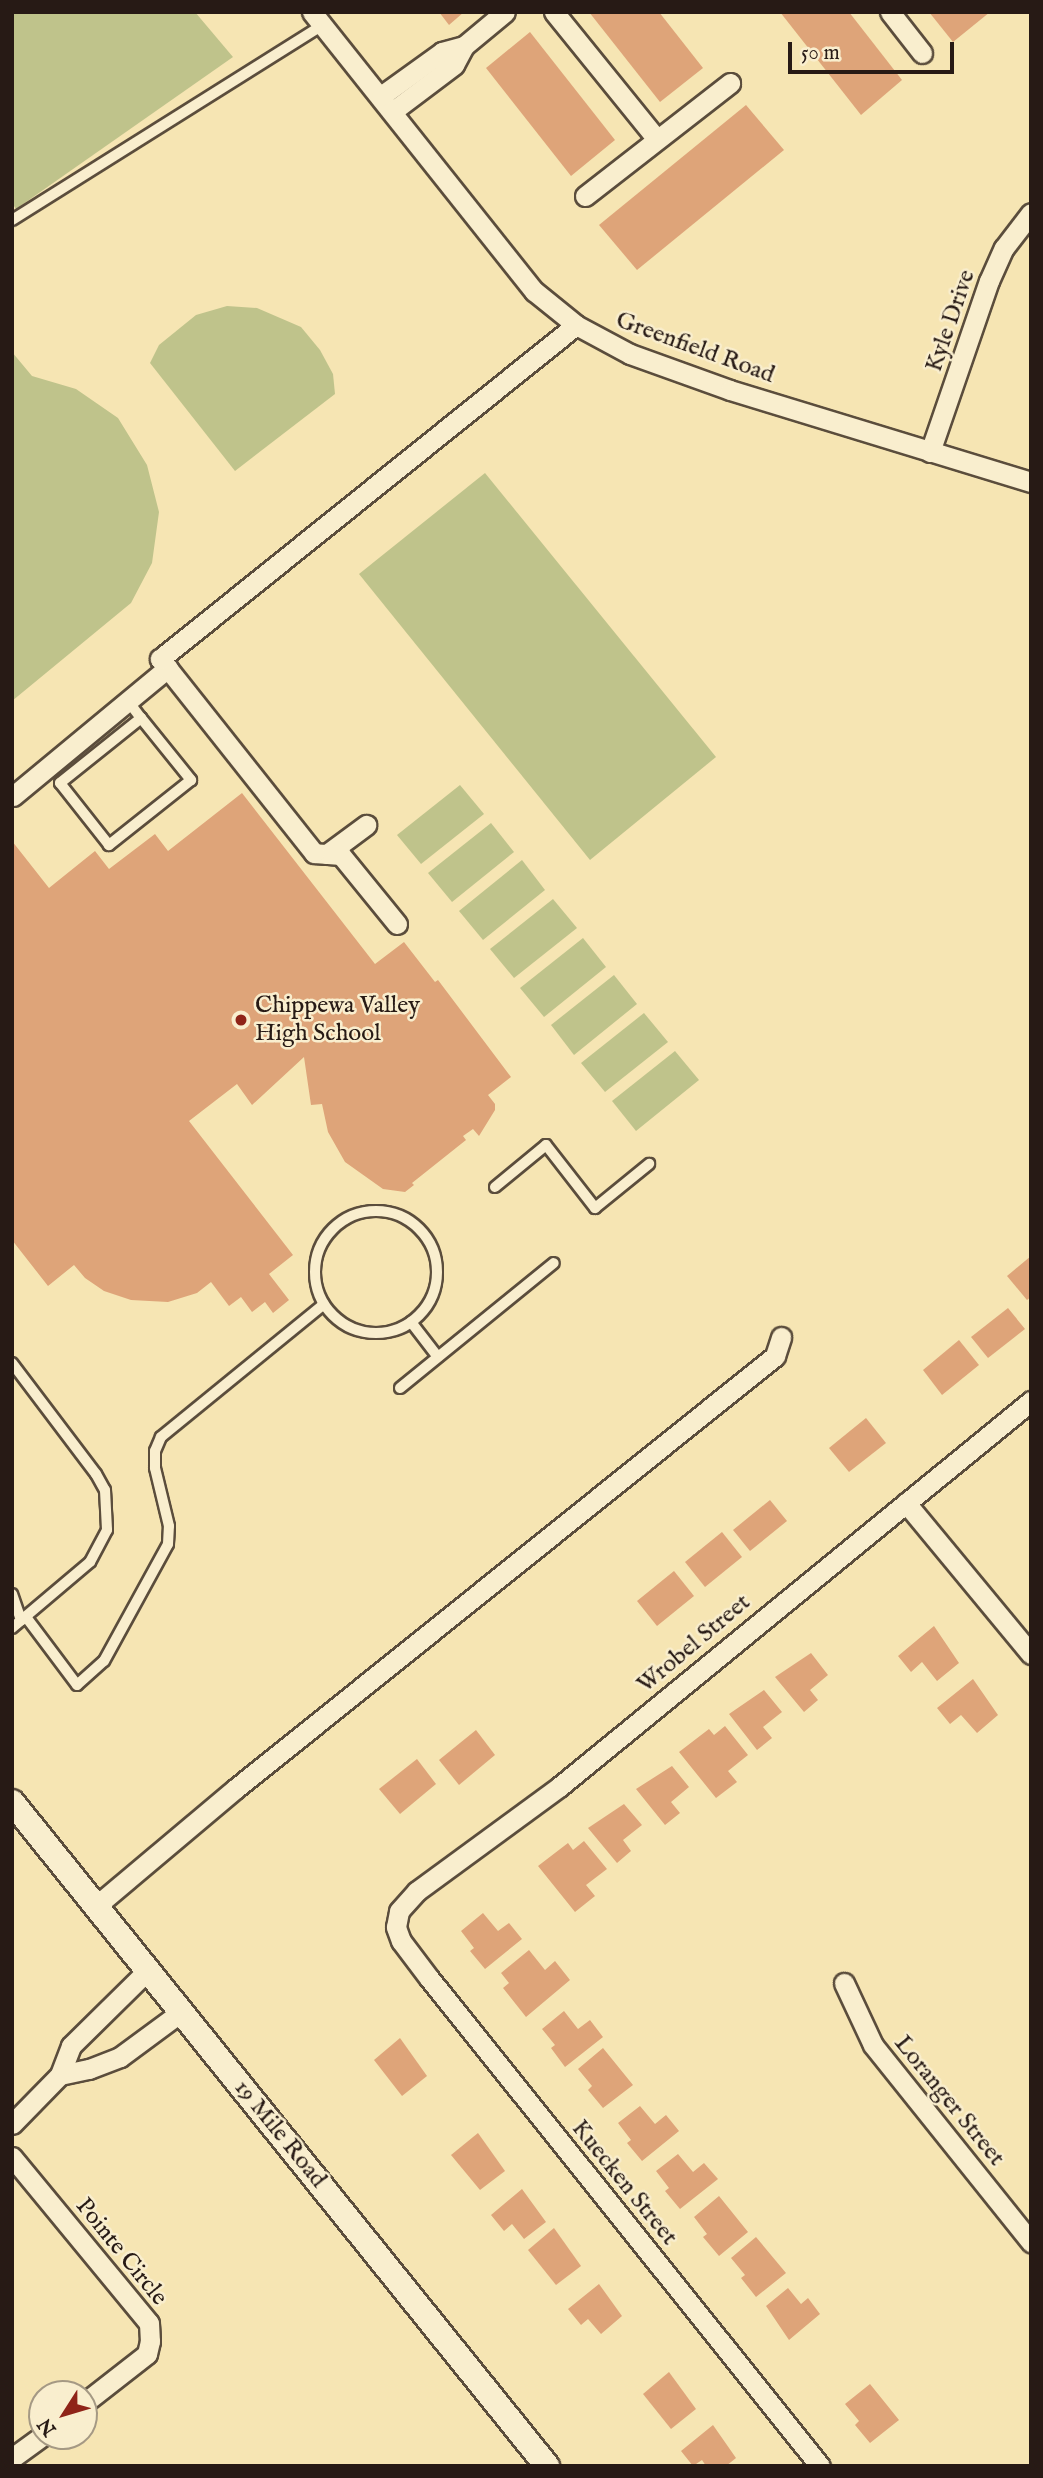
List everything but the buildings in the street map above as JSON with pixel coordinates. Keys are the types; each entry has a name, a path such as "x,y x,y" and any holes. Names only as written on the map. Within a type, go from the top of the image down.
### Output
{"street":[{"path":"387,104 454,65 464,46 505,12"},
{"path":"554,12 656,138"},
{"path":"890,12 922,53"},
{"name":"Greenfield Road","path":"318,19 534,292 576,325 630,354 674,371 1031,482"},
{"path":"585,196 656,138 730,83"},
{"name":"Kyle Drive","path":"930,452 989,281 1004,247 1031,214"},
{"path":"397,924 341,855 314,853 160,659 576,325"},
{"path":"13,796 54,775 128,701 168,668"},
{"path":"327,854 366,825"},
{"path":"96,1906 235,1789 775,1356 781,1337"},
{"name":"Wrobel Street","path":"396,1927 398,1912 416,1891 558,1787 1031,1401"},
{"path":"906,1503 1031,1654"},
{"name":"19 Mile Road","path":"12,1802 547,2466"},
{"name":"Kuecken Street","path":"396,1927 429,1978 820,2466"},
{"path":"12,2124 60,2075 71,2046 148,1970"},
{"name":"Loranger Street","path":"844,1983 873,2045 1031,2242"},
{"path":"60,2075 89,2069 120,2057 181,2012"},
{"name":"Pointe Circle","path":"12,2157 149,2323 150,2341 146,2354 98,2392"},
{"path":"12,2458 28,2446"}],"lane":[{"path":"12,219 318,19"},
{"path":"128,701 191,780 109,845 54,775 141,718"},
{"path":"495,1187 546,1145 595,1209 649,1164"},
{"path":"379,1211 398,1214 414,1224 427,1238 435,1255 437,1274 434,1293 425,1309 411,1322 393,1331 374,1333 354,1329 338,1319 324,1304 317,1287 315,1268 319,1249 329,1233 343,1220 360,1213 379,1211"},
{"path":"400,1388 554,1263"},
{"path":"12,1594 24,1618 78,1685 104,1661 168,1544 169,1526 155,1468 155,1451 161,1437 324,1304"},
{"path":"411,1322 438,1357"},
{"path":"12,1363 96,1474 105,1490 107,1530 90,1562 12,1628"}],"green space":[{"path":"12,12 195,12 233,57 16,209 12,203"},
{"path":"227,306 257,308 301,327 320,350 333,374 335,394 235,471 150,363 159,345 196,315"},
{"path":"12,352 32,376 76,389 118,418 147,465 159,512 152,563 131,603 12,701"},
{"path":"485,473 716,757 590,860 359,574"},
{"path":"460,785 484,814 421,864 397,835"},
{"path":"491,823 514,852 452,902 428,873"},
{"path":"522,860 545,890 483,940 459,911"},
{"path":"553,899 577,928 514,978 490,949"},
{"path":"583,938 606,967 544,1017 520,988"},
{"path":"614,975 637,1004 574,1055 551,1025"},
{"path":"644,1013 668,1042 605,1092 581,1063"},
{"path":"675,1051 699,1080 636,1131 612,1101"}],"place":[{"name":"Chippewa Valley High School","path":"241,1020"}]}
